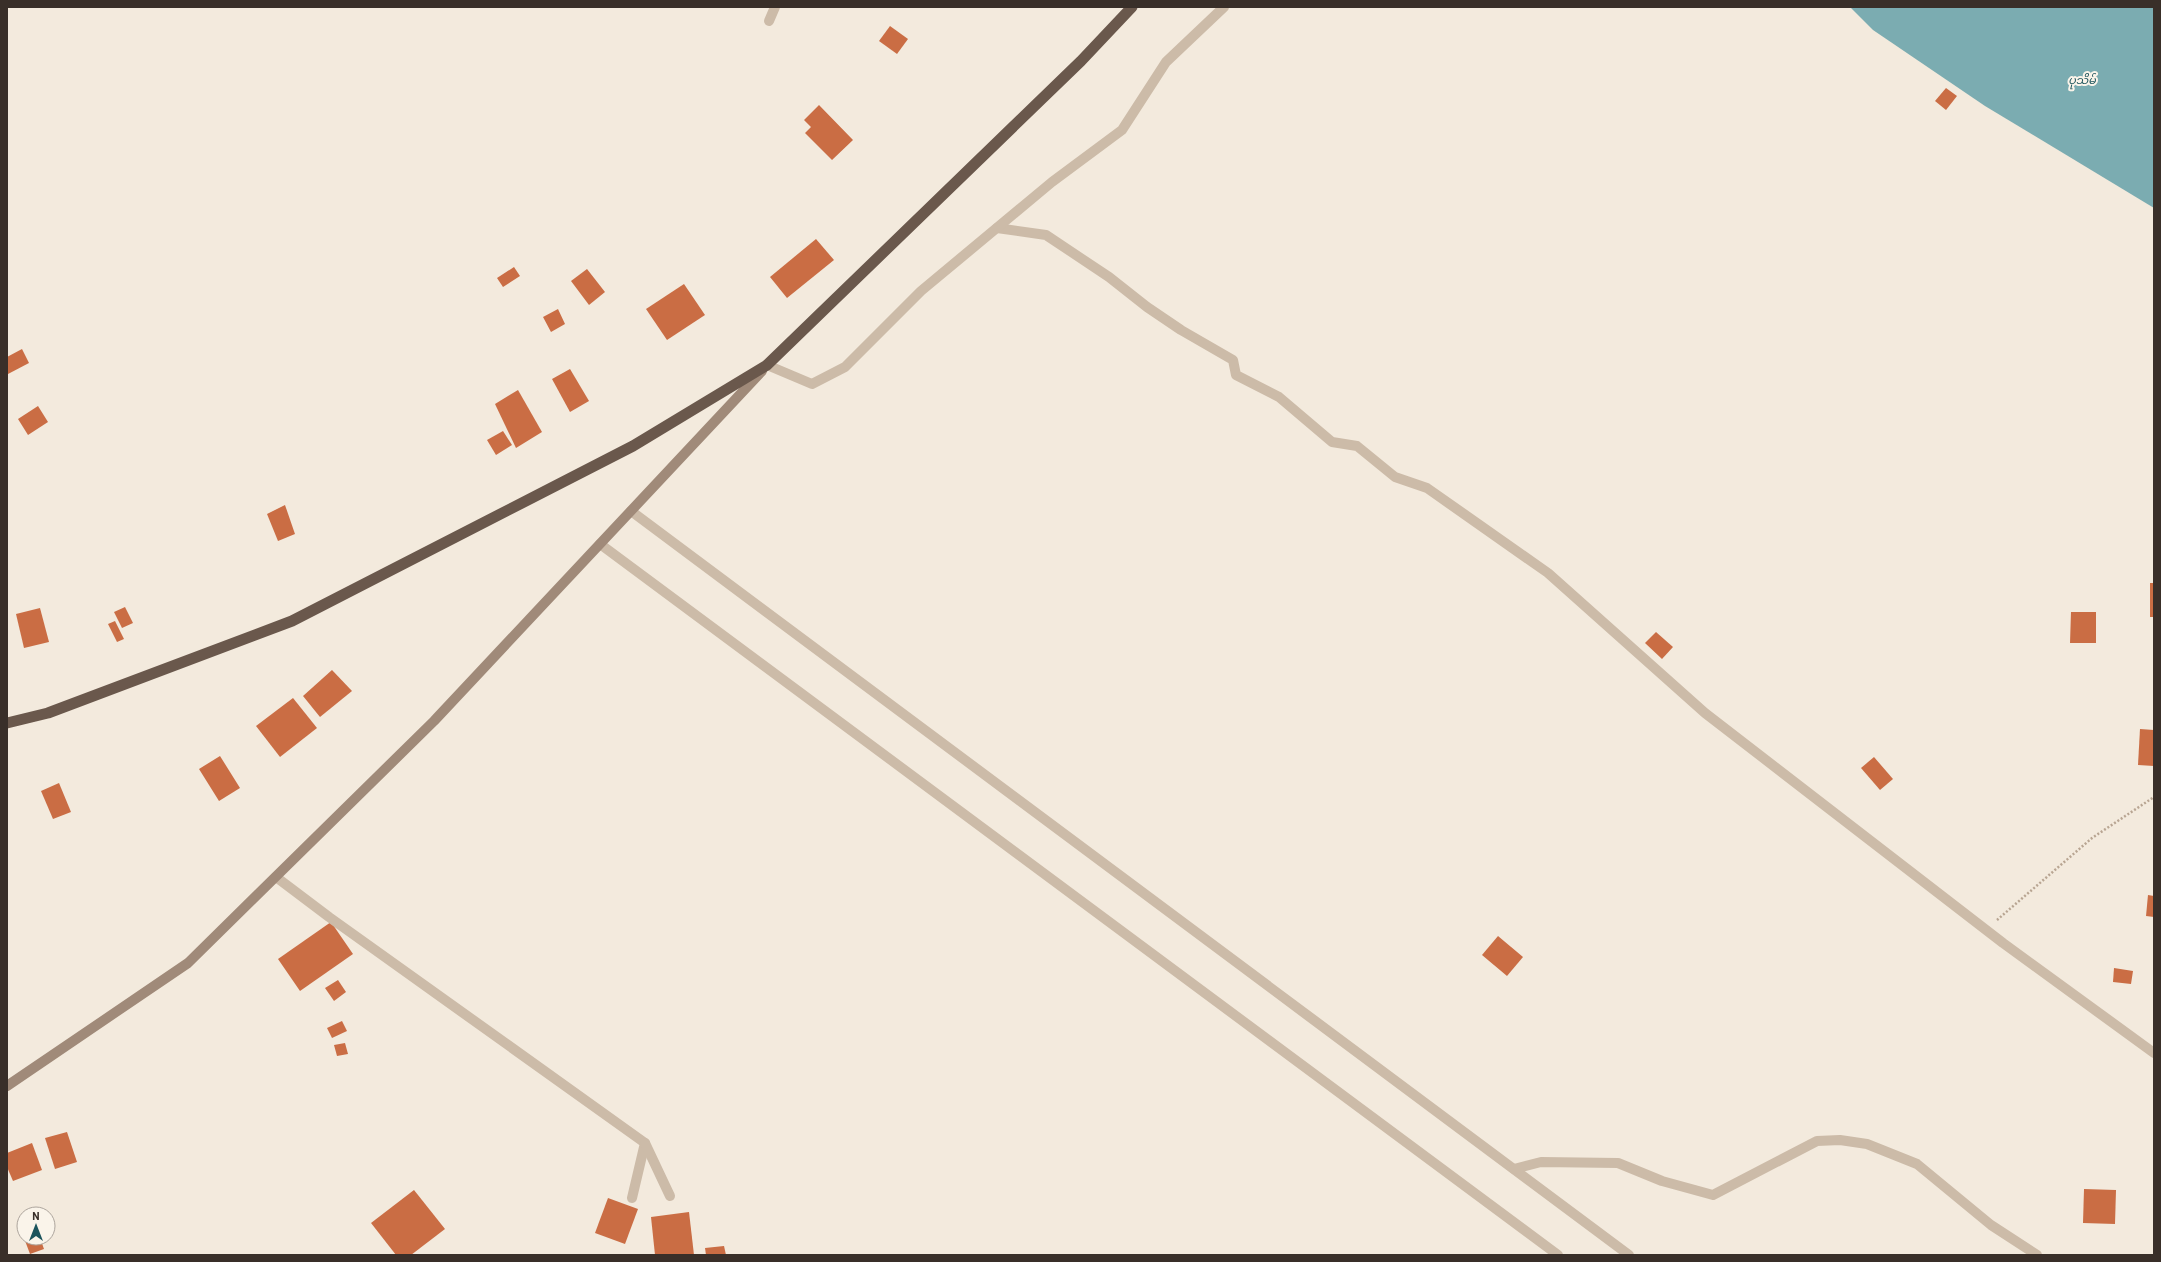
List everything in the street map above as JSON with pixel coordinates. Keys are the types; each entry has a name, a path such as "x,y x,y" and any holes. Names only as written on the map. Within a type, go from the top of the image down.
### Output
{"highway":[{"path":"7,723 48,713 292,621 633,446 767,365 1081,61 1132,7"}],"main road":[{"path":"7,1086 188,963 434,721 767,365"}],"street":[{"path":"769,21 775,7"},
{"path":"767,365 812,384 845,367 921,291 1052,182 1122,130 1166,62 1224,7"},
{"path":"996,228 1046,235 1109,277 1147,307 1175,326 1233,360 1236,375 1279,397 1332,442 1357,446 1395,477 1427,488 1548,573 1705,714 1986,929 2154,1053"},
{"path":"631,511 1629,1255"},
{"path":"600,544 1558,1255"},
{"path":"276,877 329,917 645,1143 670,1196"},
{"path":"1514,1169 1541,1162 1618,1163 1662,1181 1713,1195 1817,1141 1840,1140 1867,1144 1885,1149 1917,1164 1991,1225 2037,1255"},
{"path":"632,1198 645,1143"}],"path":[{"path":"1986,929 2092,838 2154,798"}],"water":[{"name":"ပုသိမ်","path":"1850,7 2154,7 2154,208 1985,106 1873,30"}],"building":[{"path":"890,26 908,39 897,54 879,41"},
{"path":"1946,88 1957,96 1946,110 1935,101"},
{"path":"819,105 853,140 832,160 805,133 811,127 804,120"},
{"path":"816,239 834,260 787,298 770,277"},
{"path":"514,267 520,276 503,287 497,278"},
{"path":"587,269 605,292 589,305 571,281"},
{"path":"684,284 705,315 667,340 646,309"},
{"path":"558,309 565,324 551,332 543,317"},
{"path":"22,349 29,363 8,374 7,357"},
{"path":"570,369 589,401 570,412 552,379"},
{"path":"518,390 542,432 516,448 495,404"},
{"path":"38,406 48,422 28,435 18,419"},
{"path":"503,431 512,445 496,455 487,440"},
{"path":"285,505 295,534 278,541 267,514"},
{"path":"2150,583 2154,583 2154,617 2150,617"},
{"path":"125,607 133,623 122,628 114,612"},
{"path":"40,608 49,642 24,648 16,614"},
{"path":"2071,612 2096,612 2096,643 2070,643"},
{"path":"115,621 124,639 117,642 108,624"},
{"path":"1656,632 1673,647 1662,659 1645,643"},
{"path":"332,670 352,691 320,717 303,696"},
{"path":"293,698 317,728 280,757 256,726"},
{"path":"2140,729 2154,730 2154,766 2138,765"},
{"path":"220,756 240,788 219,801 199,769"},
{"path":"1874,757 1893,779 1880,790 1861,768"},
{"path":"59,783 71,812 53,819 41,791"},
{"path":"2148,895 2154,896 2154,917 2146,916"},
{"path":"331,922 353,954 300,991 278,959"},
{"path":"1498,936 1523,957 1507,976 1482,955"},
{"path":"2114,968 2133,971 2131,984 2113,982"},
{"path":"338,980 346,992 334,1001 325,988"},
{"path":"342,1021 347,1031 332,1038 327,1028"},
{"path":"345,1043 348,1054 337,1056 334,1045"},
{"path":"67,1132 77,1162 55,1169 45,1138"},
{"path":"32,1143 42,1170 13,1181 7,1167 7,1153"},
{"path":"2084,1189 2116,1190 2115,1224 2083,1223"},
{"path":"414,1190 445,1229 411,1255 396,1255 371,1223"},
{"path":"608,1198 638,1209 625,1244 595,1233"},
{"path":"689,1212 694,1255 655,1255 651,1217"},
{"path":"27,1246 43,1246 44,1249 30,1254"},
{"path":"724,1246 726,1255 706,1255 705,1248"}]}
